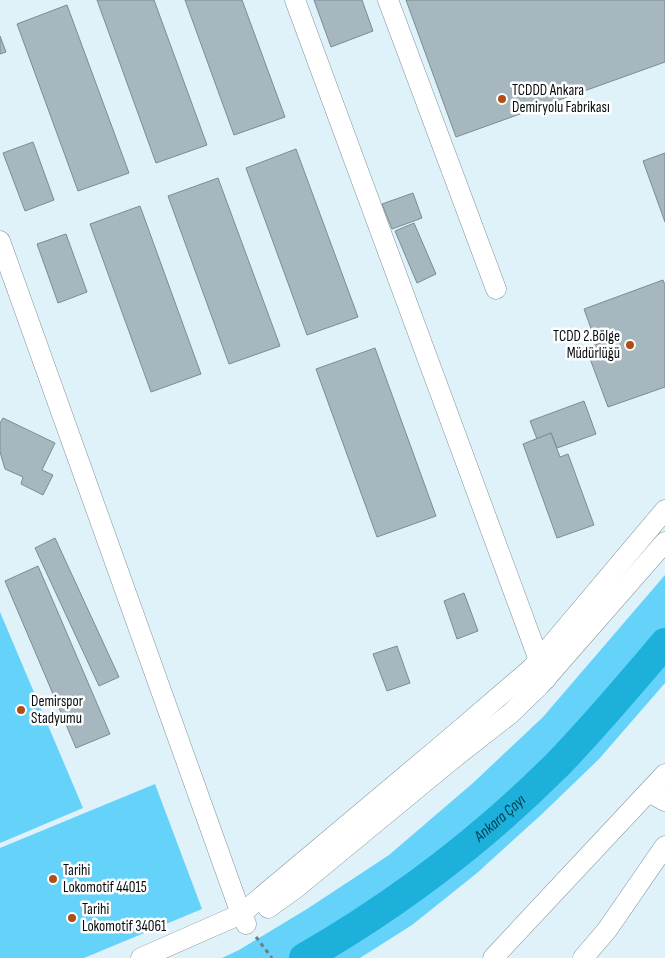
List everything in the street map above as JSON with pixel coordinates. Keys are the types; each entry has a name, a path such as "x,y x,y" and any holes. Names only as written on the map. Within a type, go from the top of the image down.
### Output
{"street":[{"path":"295,0 546,679"},
{"path":"388,0 496,289"},
{"path":"0,241 248,926"},
{"path":"140,958 248,926 447,741 532,668 665,510"},
{"path":"171,958 248,926 454,757 510,714 546,679 665,542"},
{"path":"492,958 657,797 665,774"},
{"path":"583,958 607,930 665,846"}],"path":[{"path":"248,926 272,958"}],"shaded area":[{"path":"665,575 665,683 599,759 477,873 412,925 360,958 222,958 239,950 307,909 389,855 473,783 543,717"},
{"name":"Demirspor Stadyumu","path":"0,612 83,808 0,843"},
{"path":"155,784 202,909 84,958 0,958 0,848"}],"building":[{"path":"97,0 154,0 207,145 156,163"},
{"path":"185,0 242,0 285,117 234,135"},
{"path":"314,0 362,0 373,31 331,47"},
{"name":"TCDDD Ankara Demiryolu Fabrikası","path":"406,0 665,0 665,62 456,137"},
{"path":"67,5 129,173 78,191 17,24"},
{"path":"0,36 6,52 0,54"},
{"path":"33,142 54,200 25,211 3,153"},
{"path":"296,149 358,317 307,335 246,168"},
{"path":"665,153 665,222 643,161"},
{"path":"218,178 280,346 229,364 168,196"},
{"path":"413,193 422,218 392,229 382,204"},
{"path":"140,206 201,374 151,392 90,224"},
{"path":"414,223 436,274 417,283 395,231"},
{"path":"66,234 87,292 58,303 37,244"},
{"name":"TCDD 2.Bölge Müdürlüğü","path":"663,280 665,285 665,387 608,407 586,348 604,342 600,331 593,334 584,309"},
{"path":"375,348 436,516 377,537 316,369"},
{"path":"584,401 596,434 557,448 551,433 537,439 530,421"},
{"path":"3,418 55,443 42,470 53,475 43,495 21,484 23,477 5,469 0,452 0,423"},
{"path":"551,433 560,457 568,454 594,525 557,538 523,444"},
{"path":"55,538 119,677 99,686 35,548"},
{"path":"38,566 110,734 76,748 5,581"},
{"path":"464,593 478,631 457,639 444,601"},
{"path":"397,646 410,683 387,691 373,654"}],"waterway":[{"name":"Ankara Çayı","path":"304,958 338,938 405,893 437,870 499,819 557,765 665,643"}],"place":[{"name":"TCDDD Ankara Demiryolu Fabrikası","path":"502,99"},
{"name":"TCDD 2.Bölge Müdürlüğü","path":"630,345"},
{"name":"Demirspor Stadyumu","path":"21,710"},
{"name":"Tarihi Lokomotif 44015","path":"53,879"},
{"name":"Tarihi Lokomotif 34061","path":"72,918"}]}
